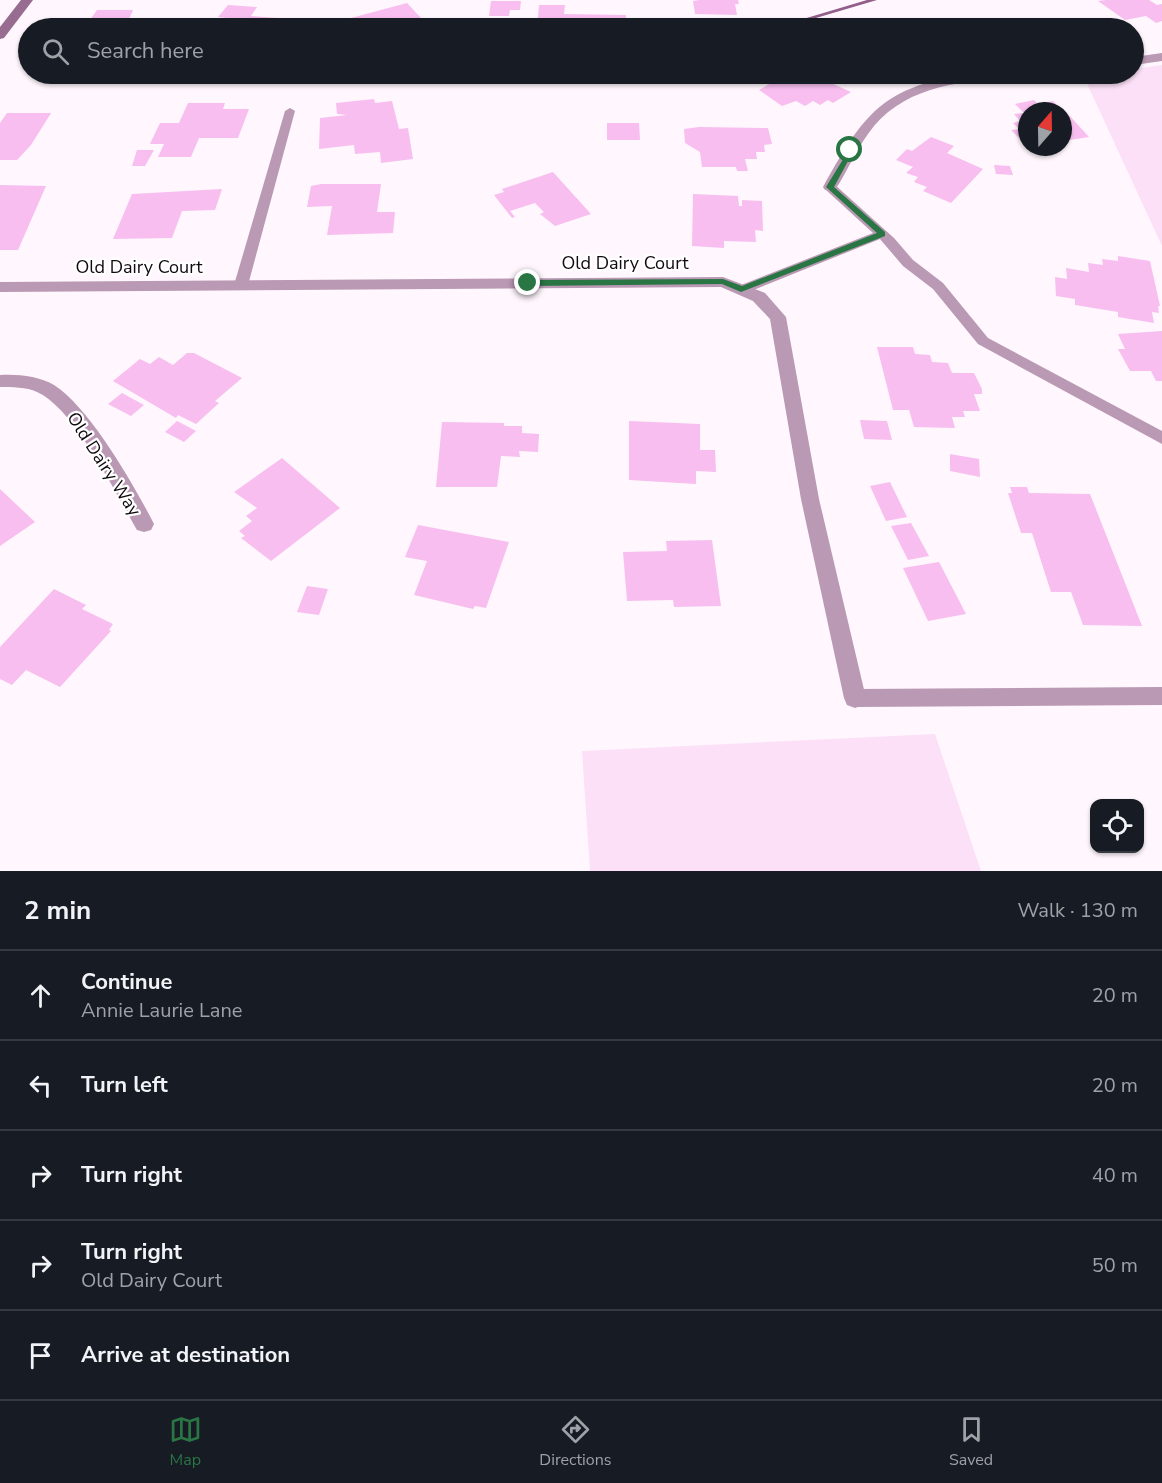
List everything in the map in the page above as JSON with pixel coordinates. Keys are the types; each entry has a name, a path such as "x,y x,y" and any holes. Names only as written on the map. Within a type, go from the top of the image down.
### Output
{"street":[{"path":"0,35 27,0"},
{"path":"1144,60 1162,57"},
{"path":"830,187 850,150 875,116 888,105 936,84"},
{"name":"Old Dairy Court","path":"0,287 723,282 759,297 778,317 810,500 855,698"},
{"name":"Old Dairy Way","path":"0,381 12,380 48,389 74,414 144,524"}],"lane":[{"path":"242,285 290,111"},
{"path":"830,187 882,234 908,263 938,286 983,341 1162,438"},
{"path":"741,290 882,234"},
{"path":"855,698 1162,696"}],"shaded area":[{"path":"1162,65 1162,246 1087,84 1144,84 1144,68"},
{"path":"935,734 981,871 590,871 582,751"}],"building":[{"path":"738,0 739,4 735,4 737,15 695,14 693,1"},
{"path":"1149,0 1157,5 1162,4 1162,21 1156,23 1146,16 1122,18 1098,1"},
{"path":"491,1 521,1 520,10 510,10 509,16 489,16"},
{"path":"407,3 421,18 351,18"},
{"path":"228,5 257,7 251,16 277,18 226,18 218,17"},
{"path":"539,5 565,5 564,14 626,15 626,18 538,18"},
{"path":"97,10 133,10 129,18 91,18"},
{"path":"769,84 833,84 851,92 833,103 828,100 820,105 813,101 805,106 796,101 782,106 759,90"},
{"path":"374,99 375,103 392,101 399,129 408,128 413,159 381,163 380,152 355,154 354,145 319,149 320,118 347,115 337,114 336,103"},
{"path":"188,103 225,103 223,109 249,109 238,138 199,138 191,157 158,157 164,144 150,144 160,123 179,123"},
{"path":"7,113 51,113 31,145 17,160 0,160 0,123"},
{"path":"1072,118 1089,137 1072,140"},
{"path":"607,123 639,123 640,140 607,140"},
{"path":"699,127 768,128 772,144 764,145 765,152 756,152 757,159 745,159 748,171 737,171 736,167 702,167 700,152 685,143 684,129"},
{"path":"1018,129 1018,137 1011,130"},
{"path":"931,137 954,146 947,153 983,169 951,203 923,191 927,187 914,182 918,177 906,173 913,167 896,160 907,149 912,151"},
{"path":"137,150 154,150 145,166 132,166"},
{"path":"994,165 1010,166 1013,175 996,174"},
{"path":"553,172 591,214 555,226 540,214 544,212 535,203 510,211 515,217 512,218 494,195 504,192 502,189"},
{"path":"381,184 377,212 395,212 393,233 327,235 332,206 307,207 311,186"},
{"path":"0,185 46,186 18,250 0,250"},
{"path":"222,189 215,210 182,211 172,238 113,239 132,194"},
{"path":"693,194 738,196 739,206 742,206 742,200 762,201 763,231 755,230 756,242 724,241 724,248 692,246"},
{"path":"1118,256 1150,261 1160,306 1158,306 1159,313 1152,312 1154,323 1118,317 1118,312 1075,305 1075,299 1056,296 1055,277 1067,279 1066,268 1089,272 1088,263 1103,265 1102,259 1118,261"},
{"path":"1162,331 1162,381 1156,381 1151,371 1130,371 1118,349 1125,349 1118,334"},
{"path":"877,347 913,347 915,354 930,355 932,362 948,363 952,373 974,373 982,389 982,394 974,394 980,411 963,411 965,417 952,417 955,428 914,427 909,410 893,410"},
{"path":"187,353 194,353 242,378 215,401 219,403 196,424 178,415 176,418 113,381 140,359 150,364 159,357 173,365"},
{"path":"122,393 144,405 131,416 108,404"},
{"path":"860,420 887,421 892,440 864,439"},
{"path":"177,421 196,431 184,442 165,432"},
{"path":"629,421 700,424 700,450 715,450 716,472 696,471 696,484 629,480"},
{"path":"442,422 504,423 504,426 522,426 522,433 539,434 538,452 519,451 520,457 501,456 497,487 436,487"},
{"path":"950,454 979,459 980,477 950,471"},
{"path":"282,458 340,508 271,561 241,538 245,536 239,531 252,521 246,516 257,508 234,492"},
{"path":"890,482 907,517 886,521 870,486"},
{"path":"1010,487 1027,487 1029,493 1090,494 1142,626 1083,625 1071,592 1051,592 1032,533 1021,533 1008,493 1012,493"},
{"path":"0,489 35,522 0,546"},
{"path":"911,523 929,556 908,560 891,526"},
{"path":"418,525 509,542 486,608 475,606 473,609 414,595 427,561 405,557"},
{"path":"712,540 721,606 674,607 673,600 627,601 623,552 667,551 666,541"},
{"path":"939,562 966,614 928,621 903,568"},
{"path":"307,586 328,589 319,615 297,612"},
{"path":"54,589 86,605 82,609 113,624 109,630 111,631 60,687 26,670 12,685 0,679 0,647"}],"waterway":[{"path":"811,18 874,0"}],"route":[{"path":"528,283 723,282 741,290 882,234 830,187 850,150"}]}
